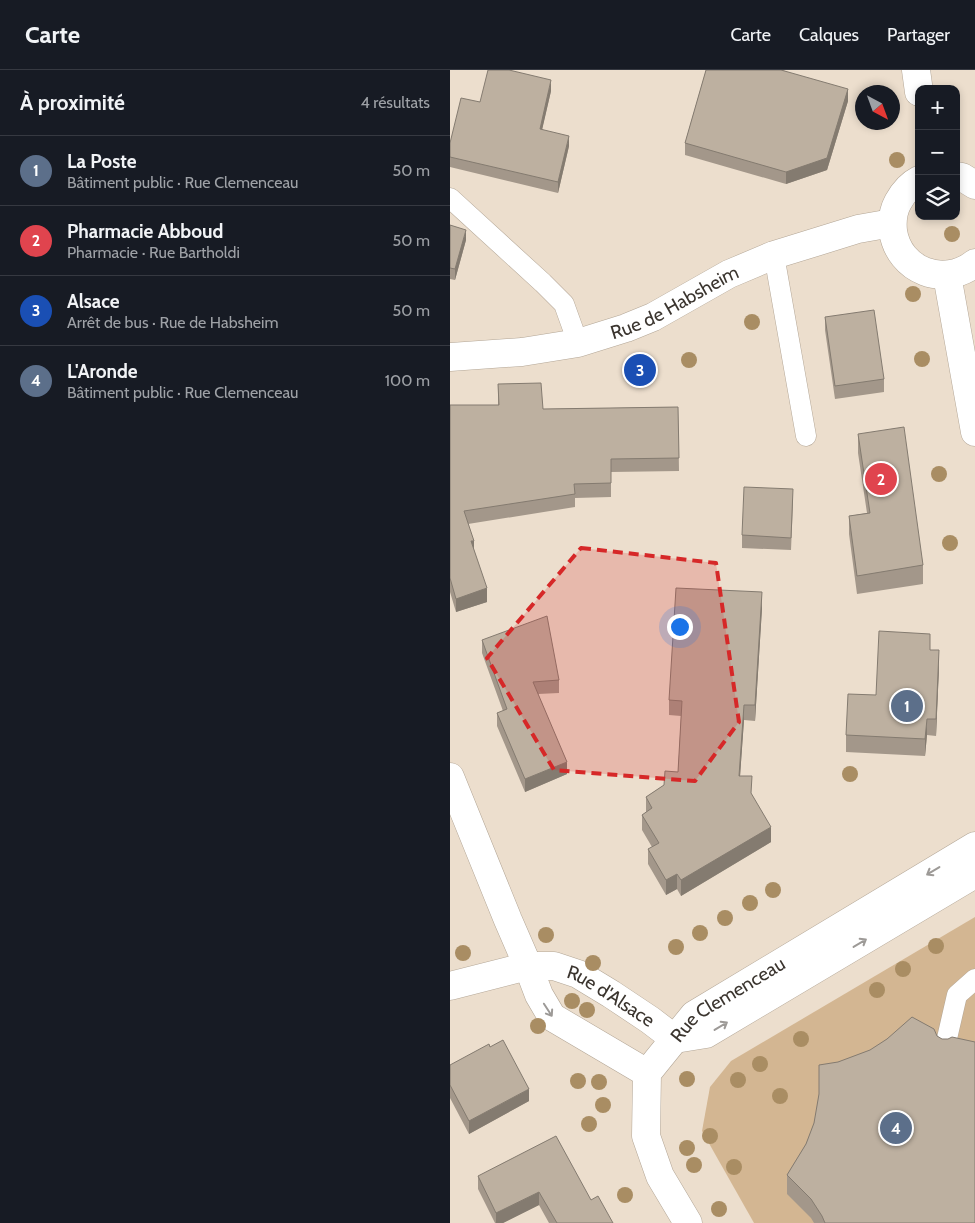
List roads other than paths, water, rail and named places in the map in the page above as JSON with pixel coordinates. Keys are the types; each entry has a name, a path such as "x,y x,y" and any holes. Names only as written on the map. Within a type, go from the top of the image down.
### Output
{"street":[{"path":"916,70 918,85"},
{"path":"960,177 975,185"},
{"path":"915,183 903,192 895,207 892,224 894,241 903,256 916,268 933,274 947,275 967,270 975,263"},
{"name":"Rue de Habsheim","path":"450,357 522,352 578,344 626,328 729,274 774,255 858,229 892,224"},
{"path":"947,275 975,432"},
{"name":"Rue d'Alsace","path":"450,777 539,996 552,1017 647,1073 675,1039 636,1010 578,974 554,966 528,966"},
{"name":"Rue Clemenceau","path":"675,1039 694,1015 975,846"},
{"name":"Rue Clemenceau","path":"675,1039 706,1034 975,874"},
{"path":"450,986 528,966"},
{"path":"647,1073 646,1136 660,1176 688,1223"}],"lane":[{"path":"450,198 564,304 578,344"},
{"path":"774,255 806,436"},
{"path":"945,1047 957,995 975,979"}],"place":[{"name":"Alsace","path":"640,370"},
{"name":"Pharmacie Abboud","path":"881,479"},
{"name":"La Poste","path":"907,706"},
{"name":"L'Aronde","path":"896,1128"}]}
